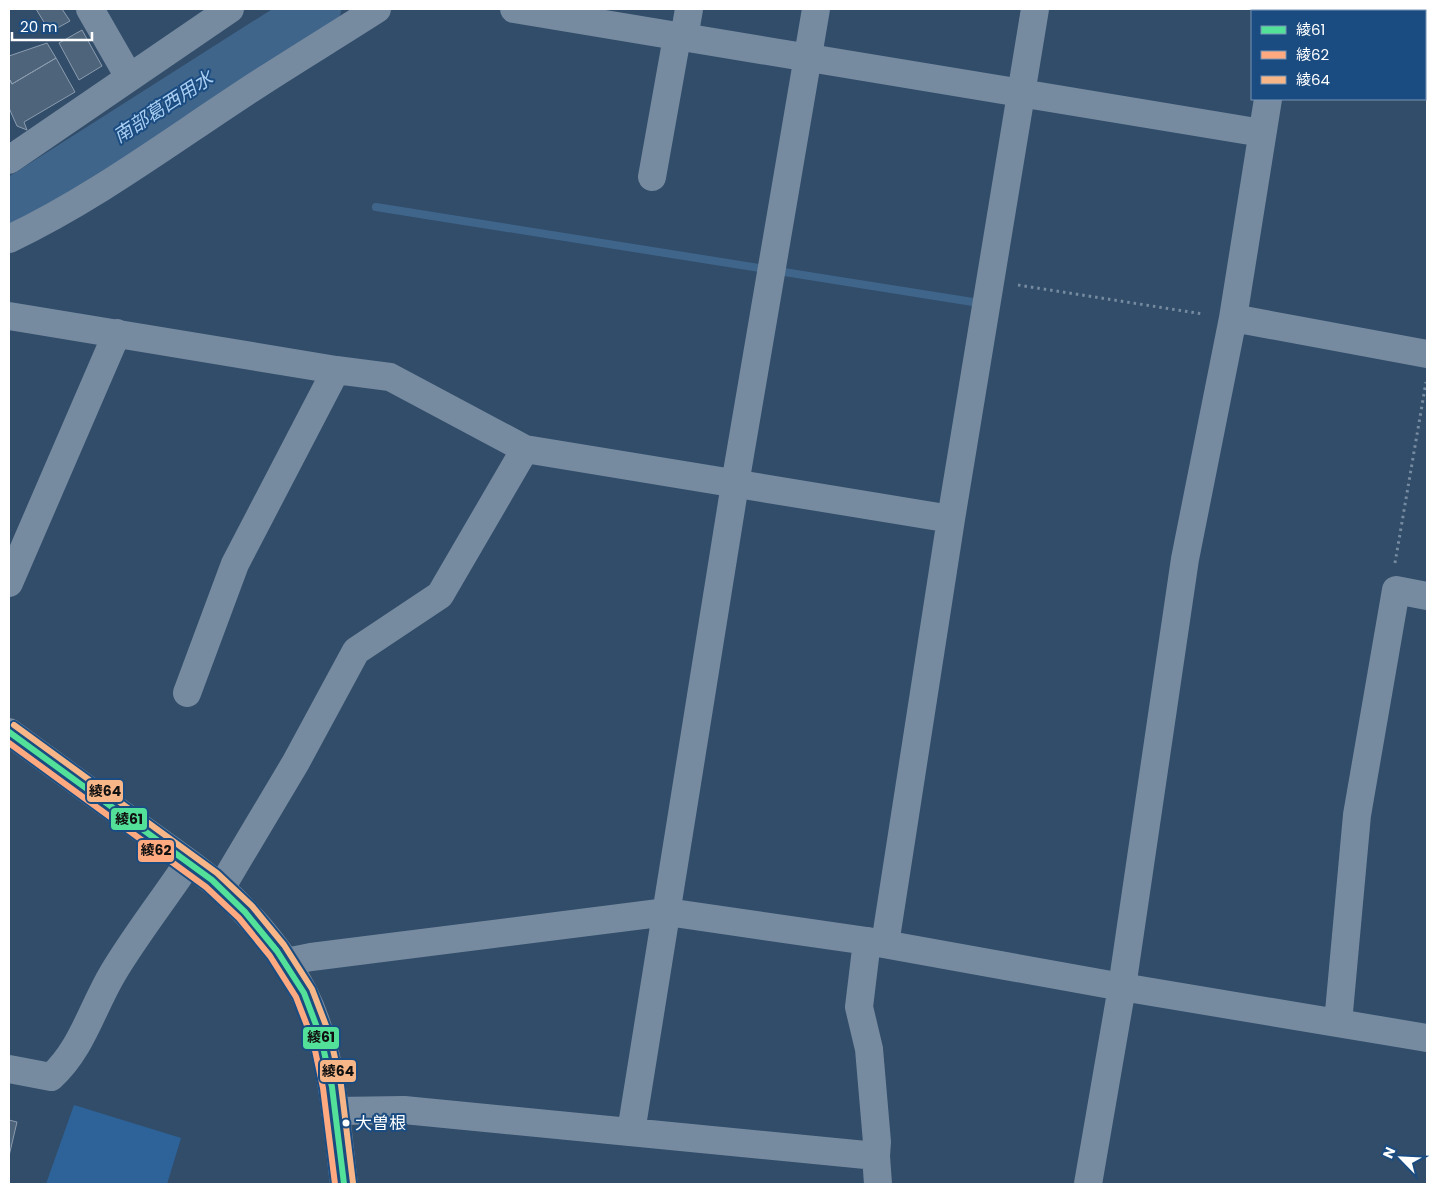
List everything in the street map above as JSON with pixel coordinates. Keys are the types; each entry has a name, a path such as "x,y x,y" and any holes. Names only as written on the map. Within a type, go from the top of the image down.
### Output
{"main road":[{"path":"9,732 221,888 255,923 286,962 304,993 316,1023 325,1054 335,1111 344,1184"}],"street":[{"path":"90,9 129,77"},
{"path":"9,239 43,223 147,159 240,96 378,9"},
{"path":"514,9 1262,133"},
{"path":"652,177 680,37 689,9"},
{"path":"631,1132 735,484 816,9"},
{"path":"878,1184 877,1142 869,1050 858,1007 876,942 951,519 1035,9"},
{"path":"11,152 129,77 219,12"},
{"path":"1088,1184 1122,987 1185,559 1233,318 1268,100"},
{"path":"9,316 336,370 390,377 525,449 951,519"},
{"path":"1233,318 1427,354"},
{"path":"9,583 117,333"},
{"path":"187,692 235,564 336,370"},
{"path":"221,888 296,762 356,652 440,595 525,449"},
{"path":"1338,1023 1357,815 1396,590 1427,596"},
{"path":"9,1069 51,1077 63,1066 85,1030 112,973 188,863"},
{"path":"286,962 311,957 666,912 876,942 1122,987 1427,1038"},
{"path":"335,1111 404,1110 876,1156"}],"path":[{"path":"990,280 1203,314"},
{"path":"1396,590 1392,579 1426,382"}],"shaded area":[{"path":"74,1105 181,1138 167,1184 46,1184"}],"building":[{"path":"36,9 62,9 70,21 50,32"},
{"path":"82,30 102,66 79,80 59,43"},
{"path":"47,43 56,58 12,84 9,81 9,56"},
{"path":"56,58 75,92 24,122 27,130 17,126 9,108 9,81 12,84"},
{"path":"9,1120 17,1122 9,1156"}],"waterway":[{"name":"南部葛西用水","path":"9,205 317,9"},
{"path":"376,207 979,303"}],"transit line":[{"name":"綾64","path":"14,725 217,873 252,906 284,945 312,989 330,1036 341,1085 353,1183"},
{"name":"綾61","path":"9,732 212,880 245,912 277,951 304,993 321,1038 332,1087 344,1184"},
{"name":"綾62","path":"9,743 206,887 239,918 270,956 296,997 313,1041 323,1088 335,1184"}],"place":[{"name":"大曽根","path":"346,1123"}]}
